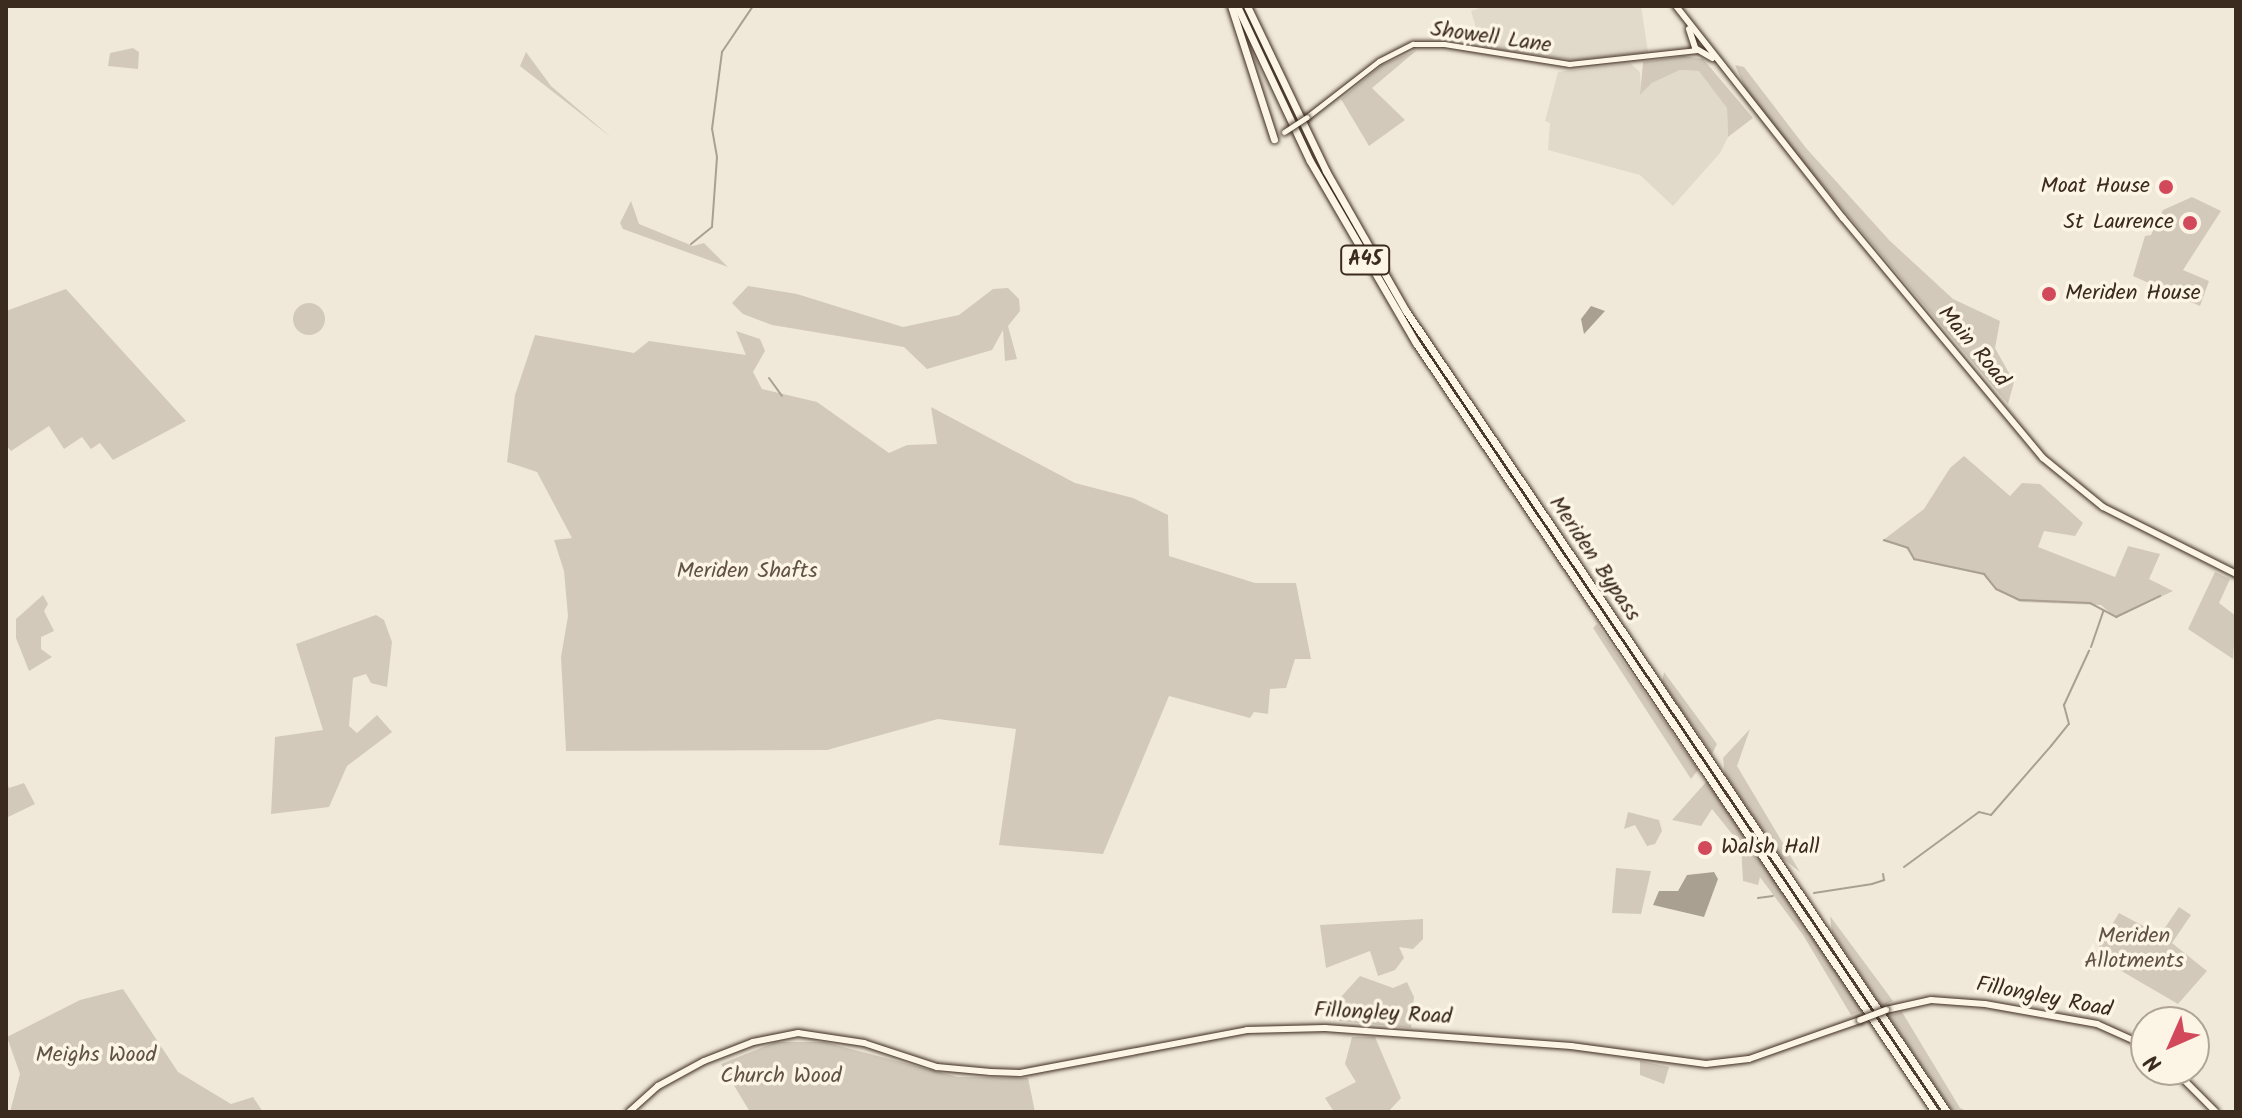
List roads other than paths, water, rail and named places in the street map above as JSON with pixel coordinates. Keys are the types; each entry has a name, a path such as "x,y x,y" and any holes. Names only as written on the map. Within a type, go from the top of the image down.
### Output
{"highway":[{"path":"1234,6 1274,139"},
{"name":"Meriden Bypass","path":"1234,6 1310,161 1376,280 1935,1112"},
{"name":"Meriden Bypass","path":"1247,6 1360,232 1524,496"},
{"name":"Meriden Bypass","path":"1541,522 1947,1112"}],"main road":[{"name":"Main Road","path":"1676,6 2043,458 2103,507 2236,574"},
{"path":"1676,6 1696,47 1703,42"},
{"name":"Main Road","path":"1696,47 1734,80"},
{"name":"Fillongley Road","path":"629,1112 658,1086 704,1061 753,1042 798,1033 864,1043 937,1067 1020,1073 1247,1030 1325,1028 1562,1045 1706,1064 1749,1059 1886,1010 1931,1000 1985,1004 2097,1024 2130,1039"},
{"path":"2190,1086 2216,1112"}],"street":[{"name":"Showell Lane","path":"1274,139 1379,61 1413,44 1444,44 1569,64 1684,52 1696,47"}],"waterway":[{"path":"691,244 712,227 717,157 712,129 722,52 753,6"},
{"path":"769,378 782,396"},
{"path":"1884,540 1908,548 1914,559 1984,574 1996,589 2020,600 2090,603 2116,617 2160,596"},
{"path":"2091,647 2104,610"},
{"path":"1904,867 1979,812 1991,815 2051,746 2069,724 2064,705 2089,651"},
{"path":"1814,893 1872,884 1884,880 1883,874"},
{"path":"1758,898 1773,896"}],"place":[{"name":"Moat House","path":"2166,187"},
{"name":"St Laurence","path":"2190,223"},
{"name":"Meriden House","path":"2049,294"},
{"name":"Walsh Hall","path":"1705,848"}],"park label":[{"name":"Meriden Shafts","path":"747,572"},
{"name":"Meriden Allotments","path":"2134,948"},
{"name":"Meighs Wood","path":"96,1056"},
{"name":"Church Wood","path":"781,1077"}]}
